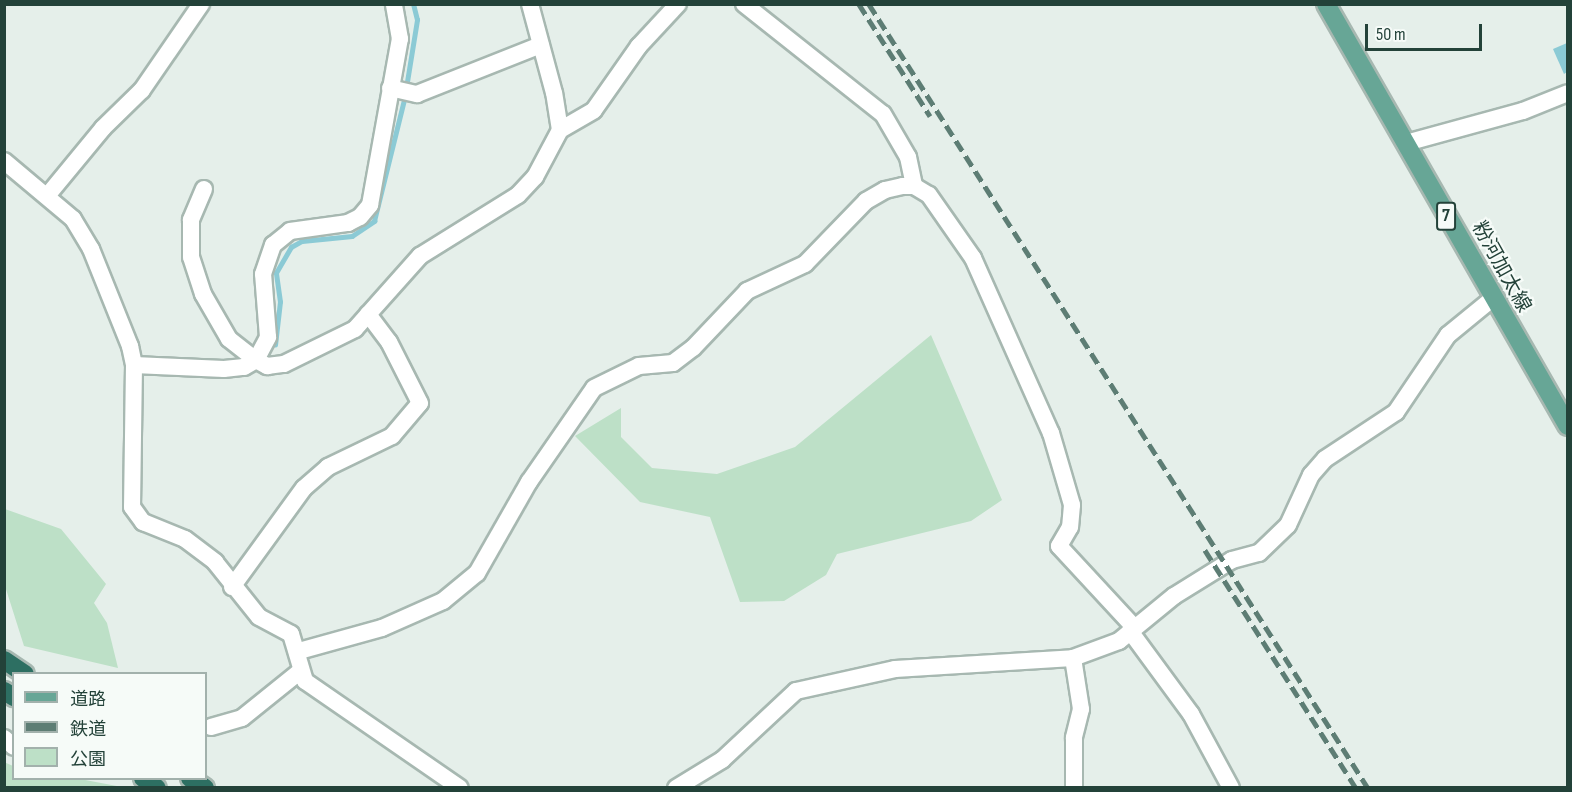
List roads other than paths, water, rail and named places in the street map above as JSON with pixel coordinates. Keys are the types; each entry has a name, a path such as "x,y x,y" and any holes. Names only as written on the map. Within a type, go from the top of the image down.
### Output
{"highway":[{"path":"4,660 23,672"}],"main road":[{"name":"粉河加太線","path":"1326,4 1492,299 1568,426"}],"street":[{"path":"47,196 103,128 142,90 201,4"},
{"path":"134,365 224,369 244,367 256,360 268,337 263,274 273,245 290,231 348,223 360,217 370,204 400,39 394,4"},
{"path":"530,4 560,130"},
{"path":"204,189 191,220 191,257 203,294 229,339 267,366 284,364 355,328 420,256 518,195 535,177 560,130 594,110 639,46 678,4"},
{"path":"744,4 883,114 908,157 914,186"},
{"path":"390,88 417,94 541,45"},
{"path":"1406,143 1523,111 1568,93"},
{"path":"4,161 73,219 91,249 134,365 132,507 143,522 185,539 215,562 232,587 259,617 291,634 299,651 299,672 305,681 460,788"},
{"path":"299,651 382,628 443,601 477,573 529,482 594,388 639,366 673,363 693,348 747,291 805,264 866,201 885,190 914,186 929,195 973,258 1051,433 1072,506 1070,527 1059,546 1132,629 1191,714 1230,788"},
{"path":"676,788 722,760 796,691 895,669 1073,658 1119,641 1132,629 1232,560 1259,553 1288,525 1311,475 1325,459 1396,411 1448,335 1492,299"},
{"path":"232,587 304,488 328,467 392,436 420,403 388,342 368,314"},
{"path":"1073,658 1081,709 1074,738 1074,788"},
{"path":"211,727 242,718 299,672"}],"water":[{"path":"1567,43 1567,72 1564,74 1553,49"}],"waterway":[{"path":"406,88 417,20 413,4"},
{"path":"275,345 280,302 276,273 291,247 302,241 352,236 374,221 405,96"}],"railway":[{"path":"859,4 930,116"},
{"path":"869,4 1368,788"},
{"path":"1205,550 1356,788"}]}
